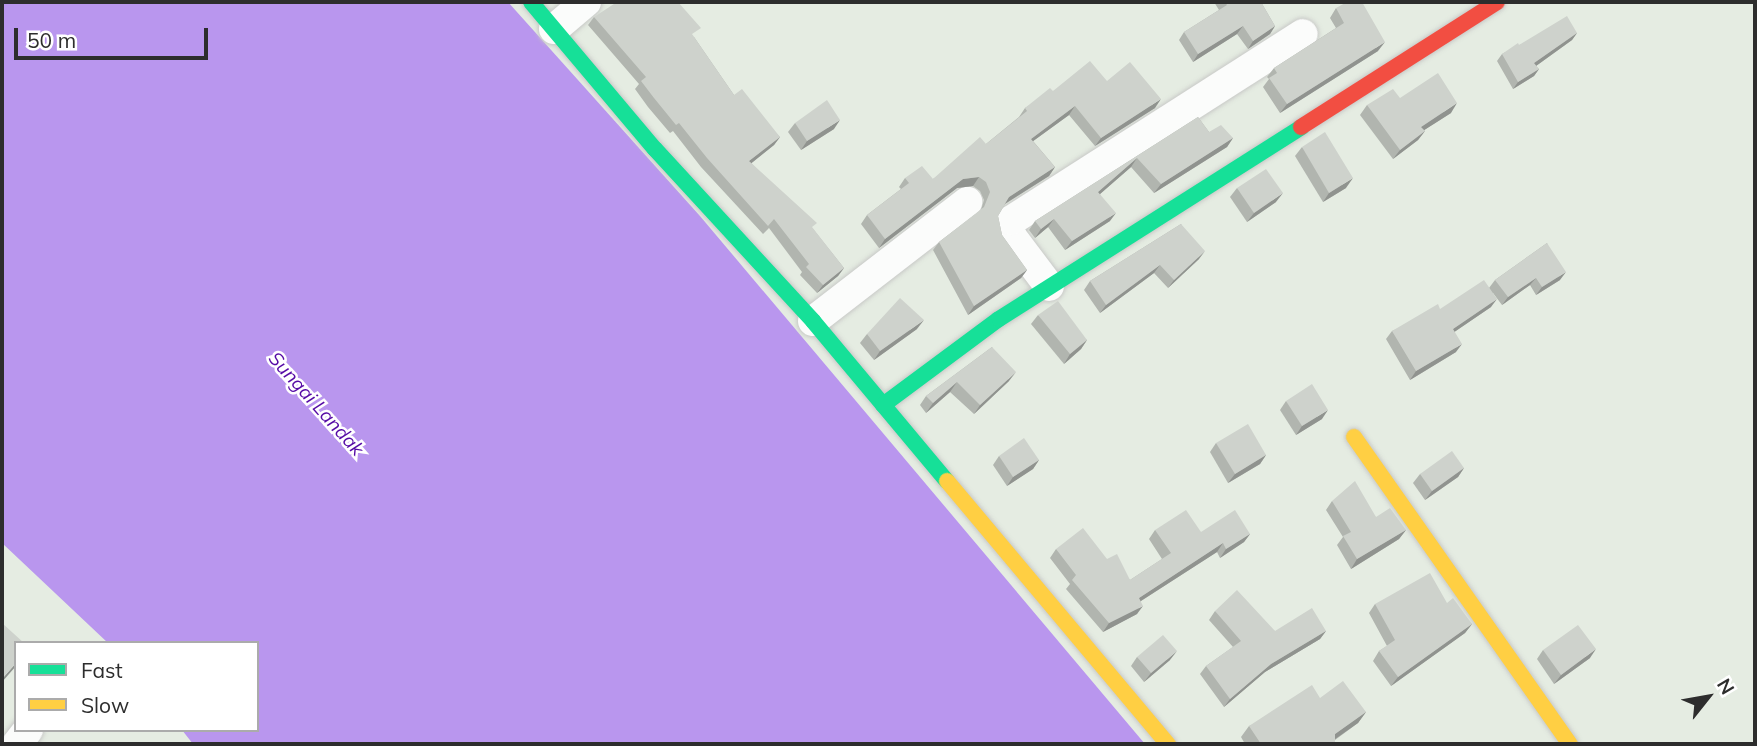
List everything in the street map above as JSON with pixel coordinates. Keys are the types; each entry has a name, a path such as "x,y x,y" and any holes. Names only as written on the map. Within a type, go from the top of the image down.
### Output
{"street":[{"path":"531,2 654,149 813,321 1168,744"},
{"path":"554,29 586,2"},
{"path":"883,405 1049,286 1497,2"},
{"path":"1049,286 1012,237 1009,229 1012,220 1303,34"},
{"path":"813,321 967,202"},
{"path":"1354,437 1570,744"}],"water":[{"name":"Sungai Landak","path":"2,2 508,2 700,216 1145,744 193,744 184,732 259,732 259,641 106,641 2,543"}],"building":[{"path":"617,2 678,2 701,28 692,34 734,95 742,89 780,137 749,161 817,223 812,227 844,268 823,285 806,267 809,264 774,219 768,226 679,123 676,125 641,81 646,77 594,17"},
{"path":"1225,2 1261,2 1275,26 1253,41 1243,26 1198,54 1184,32 1227,5"},
{"path":"1347,2 1362,2 1385,42 1287,104 1269,78 1277,73 1274,68 1344,23 1336,8"},
{"path":"1567,16 1577,33 1534,63 1539,69 1518,82 1502,54"},
{"path":"1090,61 1107,81 1130,62 1161,99 1101,138 1075,106 1031,139 1055,167 1009,197 998,216 1002,235 1027,270 974,306 939,242 984,207 990,192 986,182 979,177 963,179 885,239 867,215 909,183 905,178 922,166 933,179 980,137 986,144 1027,111 1025,108 1050,88 1053,91"},
{"path":"1438,73 1457,103 1421,127 1425,131 1400,150 1367,105 1393,89 1400,98"},
{"path":"827,100 840,120 807,141 795,123"},
{"path":"1198,117 1209,132 1221,125 1233,138 1161,184 1137,158 1098,192 1116,213 1072,241 1054,219 1041,229 1035,221"},
{"path":"1325,132 1353,178 1329,193 1302,147"},
{"path":"1266,169 1283,193 1254,213 1237,188"},
{"path":"1181,224 1205,251 1174,280 1160,265 1106,305 1090,281"},
{"path":"1547,243 1566,272 1542,287 1536,278 1508,297 1495,280"},
{"path":"1484,280 1497,299 1453,329 1462,344 1416,371 1392,331 1438,304 1440,309"},
{"path":"900,298 924,320 880,351 867,334"},
{"path":"1058,301 1087,340 1070,354 1038,315"},
{"path":"992,347 1016,372 980,405 957,382 933,403 926,396"},
{"path":"1312,384 1328,410 1302,426 1286,401"},
{"path":"1248,424 1266,455 1235,474 1216,443"},
{"path":"1024,438 1039,460 1013,477 999,456"},
{"path":"1452,451 1464,468 1432,491 1420,474"},
{"path":"1355,481 1376,517 1390,508 1406,530 1357,559 1343,536 1351,532 1332,501"},
{"path":"1186,510 1201,532 1235,510 1250,534 1226,549 1223,543 1139,598 1143,606 1109,623 1072,580 1076,575 1056,549 1083,528 1107,559 1117,554 1130,580 1171,553 1155,530"},
{"path":"1430,573 1447,603 1453,598 1472,624 1398,677 1379,651 1395,640 1375,604"},
{"path":"1237,590 1275,631 1312,608 1326,631 1271,664 1230,699 1206,666 1241,641 1215,611"},
{"path":"2,623 22,641 14,641 14,665 2,679"},
{"path":"1578,625 1596,649 1561,675 1543,650"},
{"path":"1163,635 1177,651 1151,673 1137,657"},
{"path":"1343,681 1366,712 1335,734 1335,744 1261,744 1249,726 1312,685 1320,698"}],"traffic: fast":[{"path":"531,2 655,149 813,321 947,481"},
{"path":"883,405 999,319 1301,127"}],"traffic: slow":[{"path":"1354,437 1570,744"},
{"path":"947,481 1168,744"}],"traffic: jam":[{"path":"1301,127 1497,2"}]}
